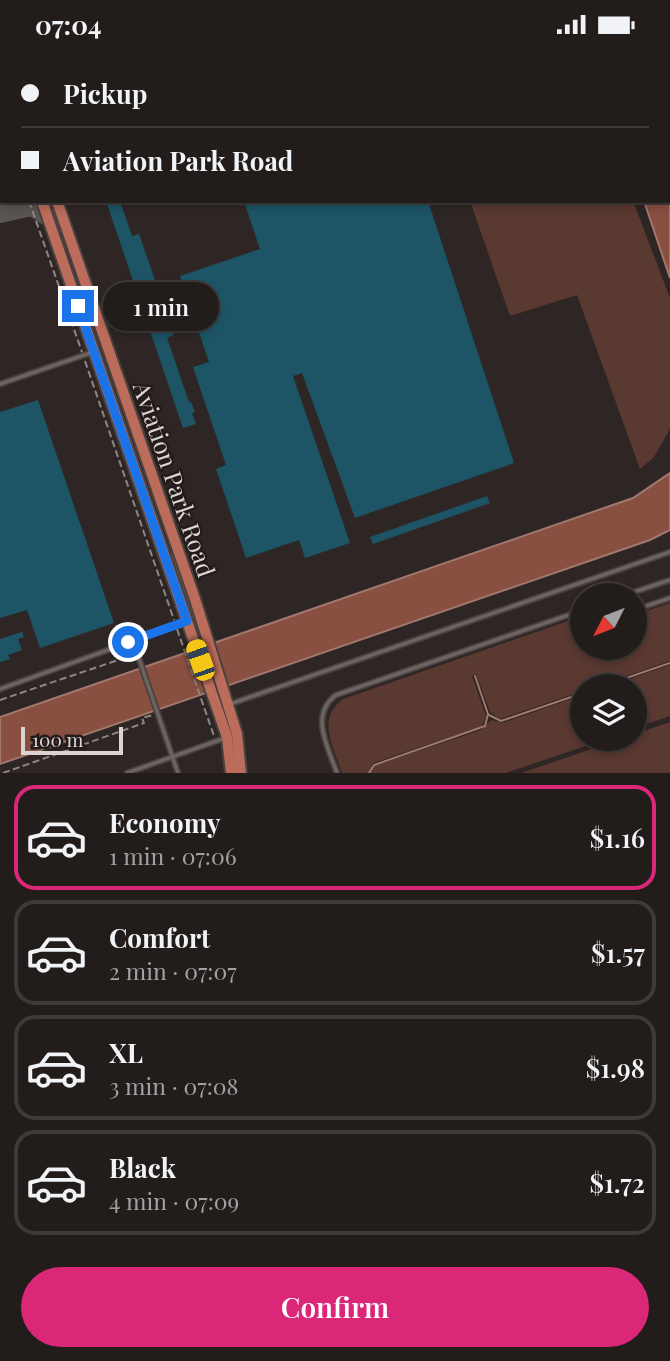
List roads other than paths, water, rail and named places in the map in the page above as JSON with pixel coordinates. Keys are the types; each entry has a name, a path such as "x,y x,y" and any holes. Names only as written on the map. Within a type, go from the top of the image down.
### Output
{"main road":[{"name":"Aviation Park Road","path":"43,203 94,351 182,623 200,640"},
{"name":"Aviation Park Road","path":"58,203 218,694 227,737 230,773"},
{"name":"Aviation Park Road","path":"218,694 228,704 237,734 242,773"}],"lane":[{"path":"0,384 94,351"},
{"path":"228,704 670,552"},
{"path":"648,587 670,580"},
{"path":"648,606 670,598"},
{"path":"337,773 321,722 325,706 336,695 570,614"},
{"path":"0,689 182,623"},
{"path":"133,641 178,773"},
{"path":"127,773 227,737"},
{"path":"176,767 185,773"}],"waterway":[{"path":"638,674 670,663"},
{"path":"369,773 374,765 485,726 488,714 475,676"},
{"path":"489,715 501,721 570,697"}]}
